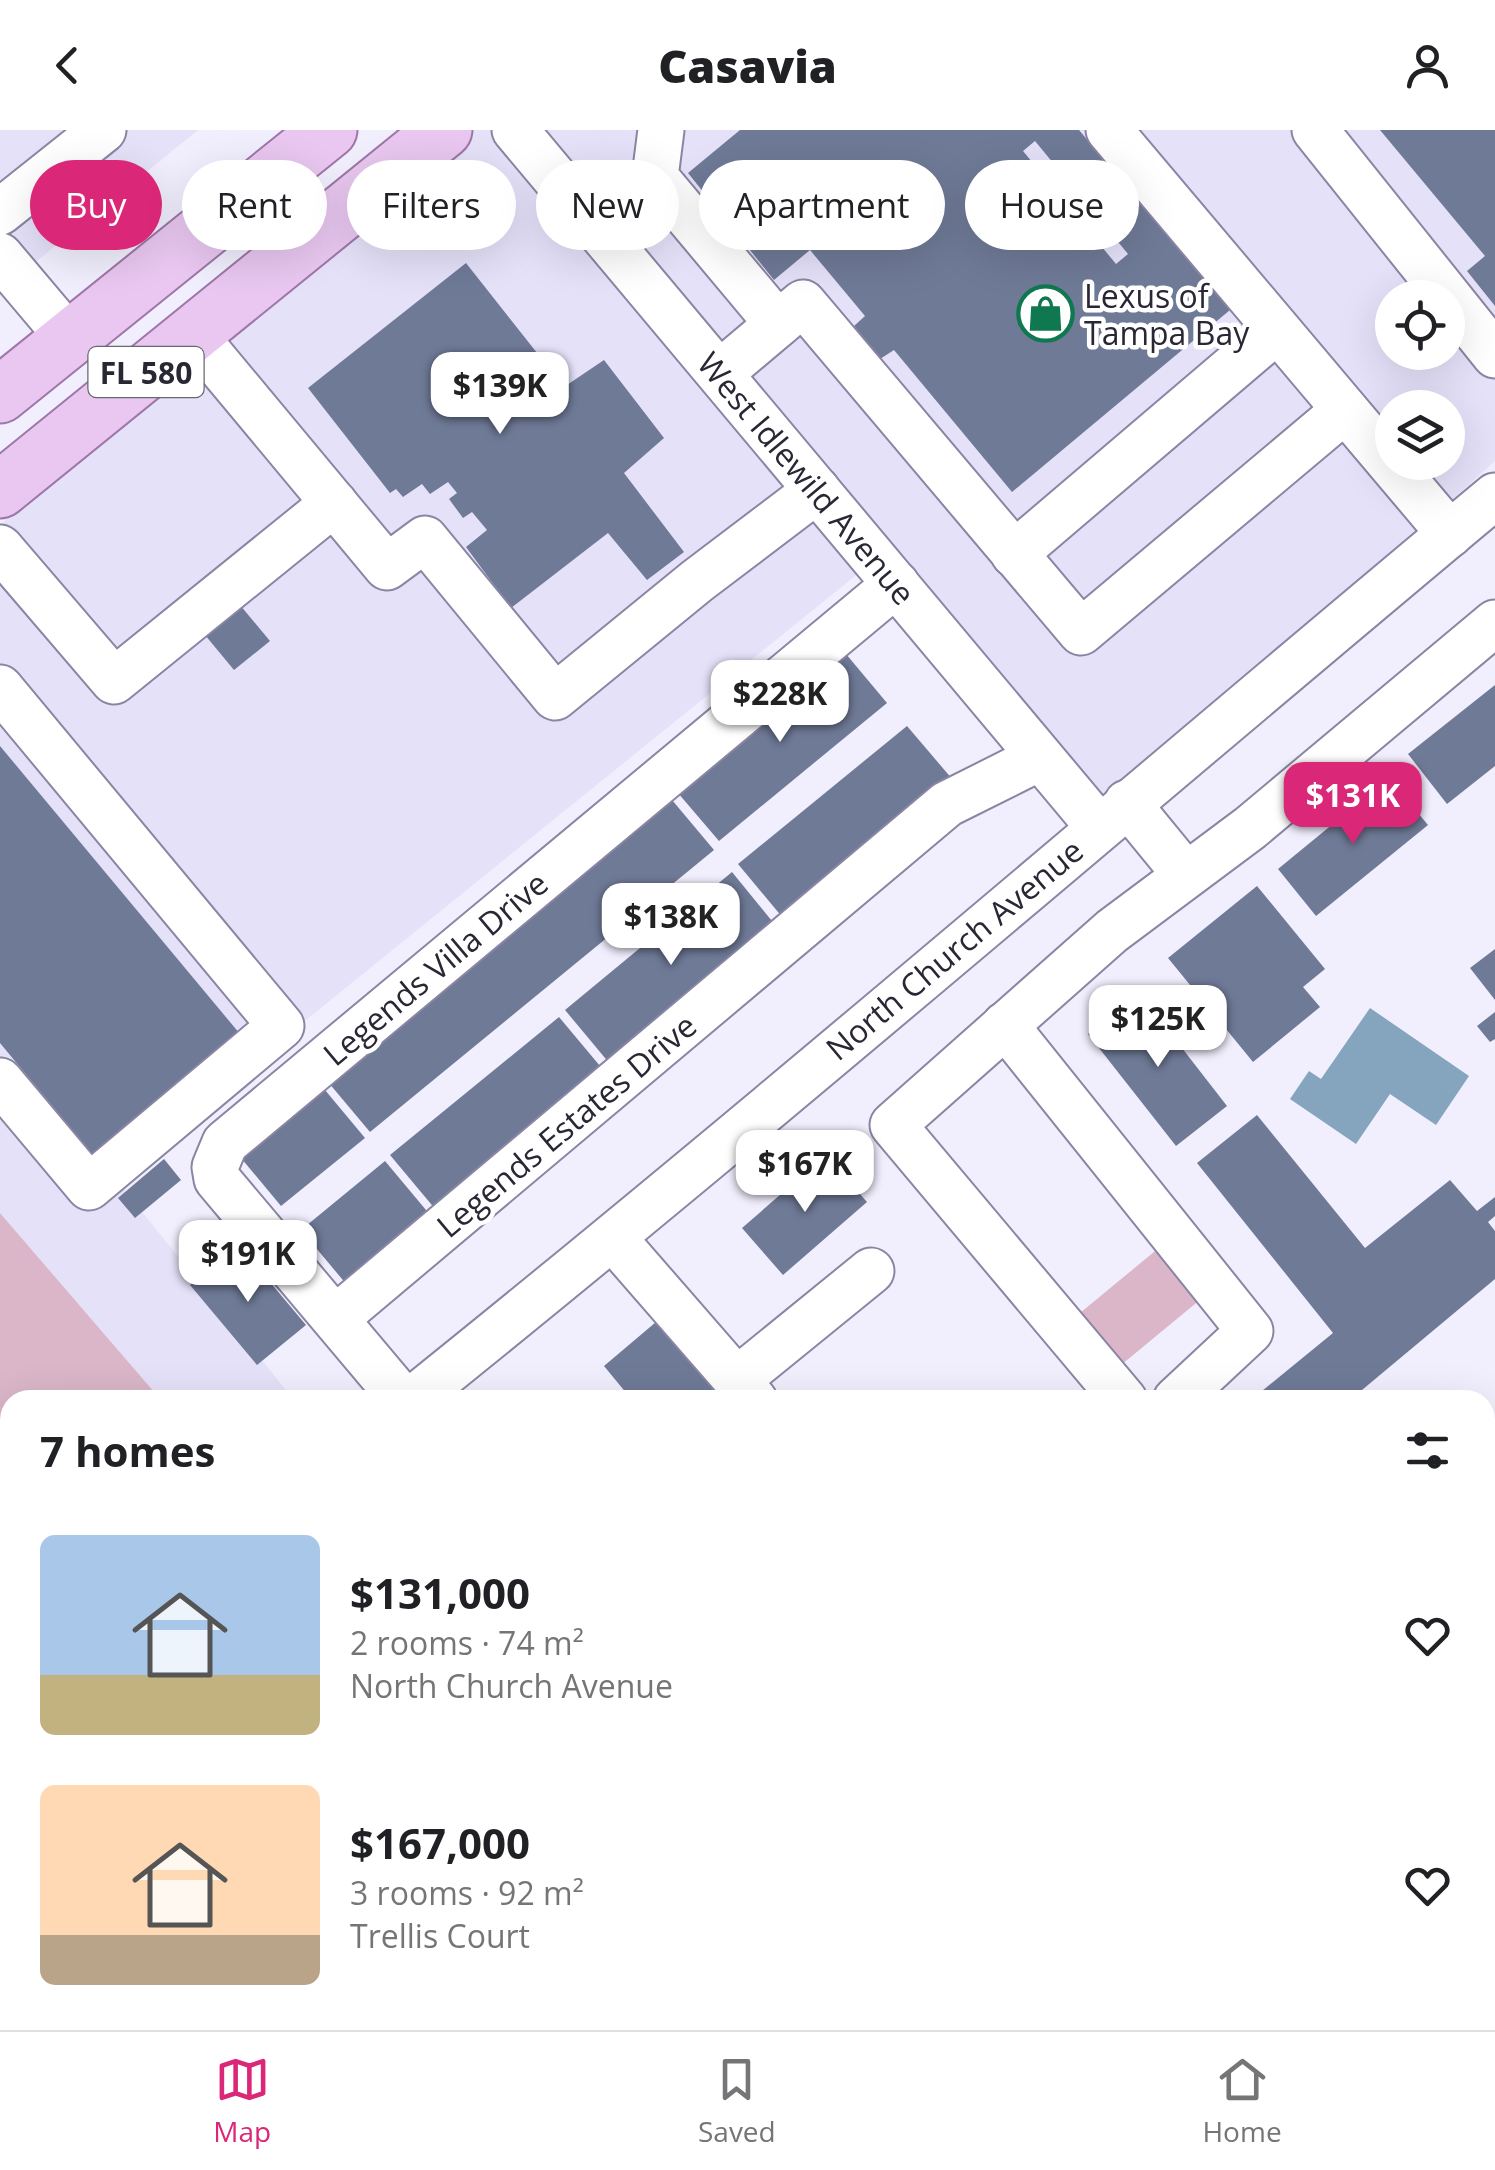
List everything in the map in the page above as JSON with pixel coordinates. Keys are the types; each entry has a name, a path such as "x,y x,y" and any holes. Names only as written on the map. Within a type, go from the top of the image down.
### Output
{"main road":[{"name":"FL 580","path":"0,395 330,130"},
{"path":"340,214 403,130"},
{"name":"FL 580","path":"0,490 444,130"},
{"path":"0,434 57,350"}],"street":[{"path":"0,212 103,130"},
{"name":"West Idlewild Avenue","path":"516,130 1039,758 1186,876"},
{"path":"661,130 655,177 778,324"},
{"path":"1109,130 1450,534"},
{"path":"1314,130 1495,354"},
{"path":"0,256 57,350"},
{"path":"720,373 803,302 1081,632 1345,410"},
{"path":"1014,554 1277,330"},
{"path":"193,334 387,567 425,539 555,697 697,580 817,490"},
{"name":"North Church Avenue","path":"424,1390 614,1238 1495,496"},
{"path":"0,548 114,681 334,504"},
{"name":"Legends Villa Drive","path":"395,1390 216,1179 214,1167 224,1143 896,584"},
{"path":"1116,1390 893,1125 1112,931 1250,828 1495,623"},
{"path":"0,688 281,1026 89,1187 0,1082"},
{"name":"Legends Estates Drive","path":"336,1318 947,804 1039,758"},
{"path":"1005,1026 1250,1330 1187,1390"},
{"path":"614,1238 745,1390 871,1272"}],"shaded area":[{"path":"0,130 198,130 161,160 30,160 30,250 50,250 0,291"},
{"path":"475,130 490,130 515,160 439,160"},
{"path":"541,130 1495,130 1495,461 1325,615 1102,800 641,250 679,250 679,160 566,160"},
{"path":"516,161 536,185 536,250 590,250 860,572 113,1176 286,1390 152,1390 0,1213 0,525 347,236 347,250 516,250"},
{"path":"0,1213 152,1390 0,1390"},
{"path":"1160,1247 1201,1299 1121,1365 1080,1313"}],"water":[{"path":"1370,1008 1469,1076 1436,1125 1390,1094 1356,1144 1290,1099 1309,1071 1321,1079"}],"building":[{"name":"Lexus of Tampa Bay","path":"740,130 1079,130 1104,160 1051,160 1035,141 1023,151 1030,160 965,160 965,250 1104,250 1116,264 1128,254 1125,250 1139,250 1139,202 1230,310 1012,492 894,350 880,359 854,326 865,316 810,250 945,250 945,160 704,160"},
{"path":"1380,130 1495,130 1495,306 1467,271 1485,256"},
{"name":"Lexus of Tampa Bay","path":"699,164 699,187 688,173"},
{"name":"Lexus of Tampa Bay","path":"750,250 810,250 774,280"},
{"path":"466,263 564,387 604,360 664,438 624,473 684,552 647,580 608,533 511,608 466,547 487,530 472,512 463,518 449,499 457,493 448,482 430,494 422,484 403,497 396,489 390,493 308,388"},
{"path":"240,605 270,641 234,670 205,635"},
{"path":"841,648 887,703 719,841 672,786"},
{"path":"1495,685 1495,766 1447,804 1408,754"},
{"path":"907,726 953,780 783,918 738,864"},
{"path":"0,746 240,1034 92,1154 0,1043"},
{"path":"1389,778 1428,825 1316,916 1278,869"},
{"path":"667,794 714,850 370,1132 323,1076"},
{"path":"732,872 776,926 610,1064 565,1010"},
{"path":"1257,886 1325,969 1303,987 1320,1007 1253,1062 1168,958"},
{"path":"1495,949 1495,1000 1470,968"},
{"path":"1140,994 1227,1106 1176,1146 1088,1034"},
{"path":"1495,1012 1495,1039 1490,1042 1477,1026"},
{"path":"559,1017 605,1072 436,1210 390,1155"},
{"path":"320,1084 365,1138 281,1206 236,1152"},
{"path":"1257,1115 1365,1248 1450,1180 1477,1211 1495,1197 1495,1216 1488,1222 1495,1231 1495,1279 1362,1390 1263,1390 1333,1333 1197,1163"},
{"path":"826,1155 867,1202 783,1275 742,1228"},
{"path":"164,1159 181,1180 135,1218 118,1198"},
{"path":"385,1161 431,1216 347,1285 301,1230"},
{"path":"238,1244 306,1325 257,1365 190,1285"},
{"path":"656,1322 714,1390 624,1390 604,1366"}],"place":[{"name":"Lexus of Tampa Bay","path":"1045,313"}]}
